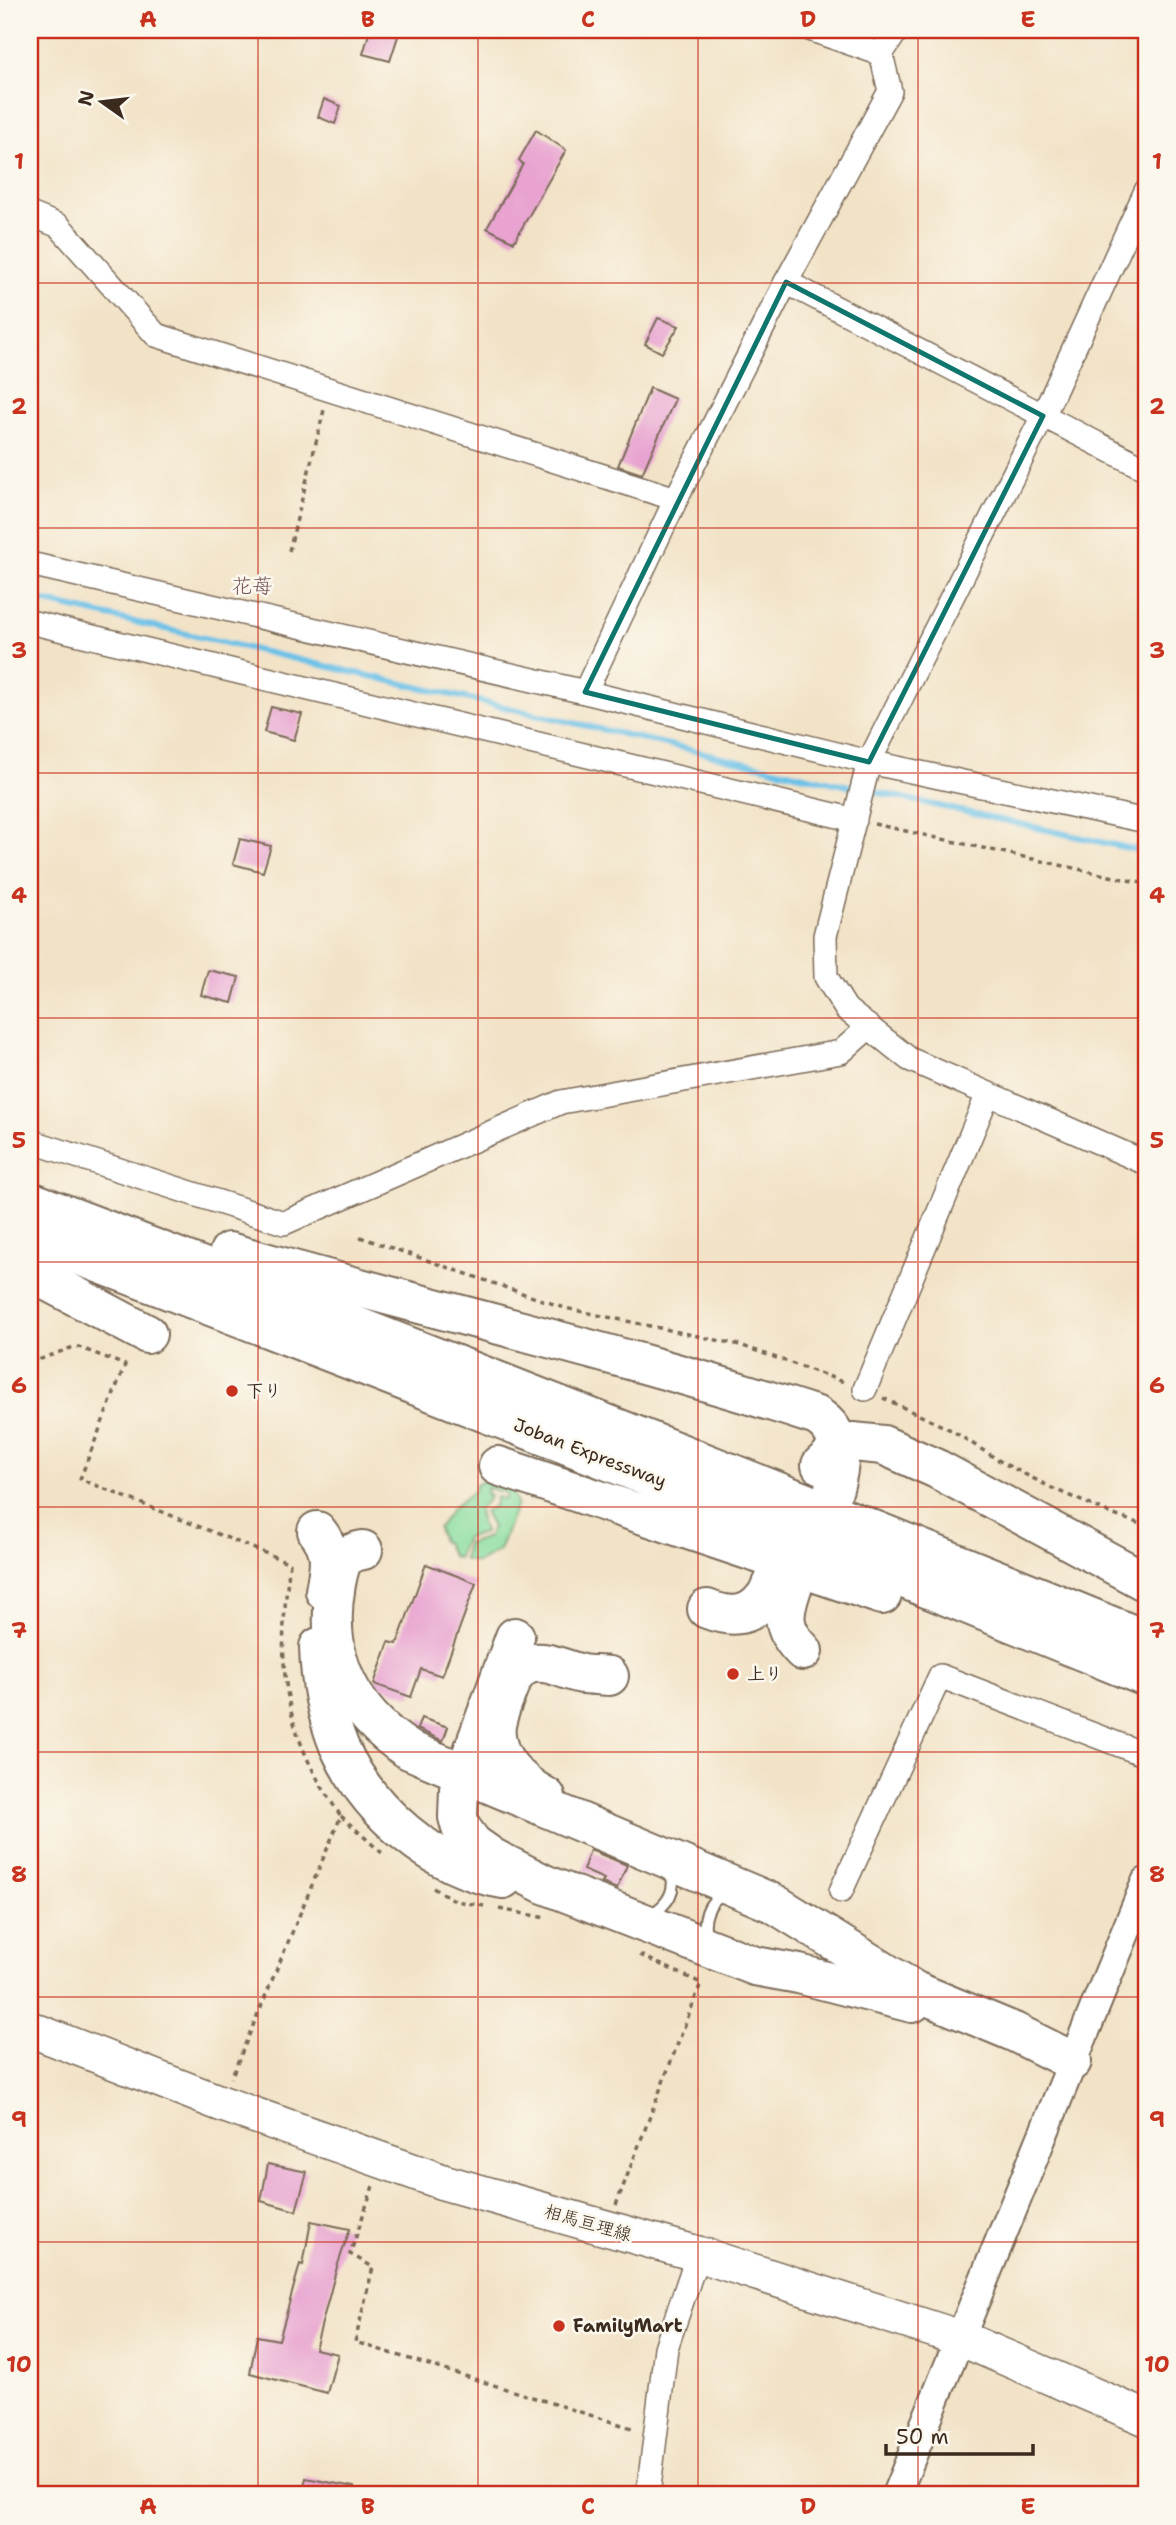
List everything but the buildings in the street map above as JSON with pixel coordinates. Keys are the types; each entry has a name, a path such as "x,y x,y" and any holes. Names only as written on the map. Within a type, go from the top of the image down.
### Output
{"highway":[{"path":"30,1190 315,1277 727,1387 817,1416 828,1423 836,1434 840,1448"},
{"name":"Joban Expressway","path":"30,1201 358,1325 721,1467 1146,1640"},
{"name":"Joban Expressway","path":"30,1237 345,1357 759,1520 1146,1679"},
{"path":"30,1272 147,1334"},
{"path":"824,1484 821,1465 840,1448 853,1442 883,1444 937,1469 1146,1583"},
{"path":"498,1466 1146,1679"},
{"path":"317,1531 327,1543 329,1557 318,1637 320,1674 327,1710 340,1747 356,1777 377,1806 405,1832 434,1853 630,1933 717,1951 755,1966 908,2001 1007,2042 1072,2061"},
{"path":"363,1550 351,1552 343,1559 335,1590 332,1625 334,1649 341,1673 366,1715 387,1736 409,1750 463,1774 775,1904 915,1991 1013,2032 1072,2061"},
{"path":"707,1609 734,1615 748,1613 784,1581 787,1629 792,1640 803,1651"},
{"path":"515,1637 463,1774 457,1806 458,1817 466,1837 547,1901"},
{"path":"578,1820 564,1807 518,1777 509,1767 498,1746 496,1726 510,1683 522,1668 529,1664 551,1664 581,1674 609,1676"}],"main road":[{"name":"相馬亘理線","path":"30,2029 220,2103 443,2182 698,2254 960,2338 1146,2418"}],"street":[{"path":"812,30 881,54"},
{"path":"585,692 676,499 786,282 890,91 881,54 897,30"},
{"path":"1146,191 1043,416 869,762 825,936 826,977 846,1009 909,1059 1146,1163"},
{"path":"30,214 59,226 156,335 676,499"},
{"path":"786,282 1146,469"},
{"path":"30,564 585,692 869,762 1146,821"},
{"path":"30,622 855,820"},
{"path":"30,1141 284,1223 561,1102 841,1052 869,1027"},
{"path":"865,1390 988,1094"},
{"path":"841,1891 940,1676 1146,1755"},
{"path":"896,2495 1146,1882"},
{"path":"648,2495 666,2348 698,2254"}],"lane":[{"path":"630,1933 668,1902 673,1887 672,1871 659,1856"},
{"path":"717,1951 706,1935 704,1925 709,1908 719,1896 743,1891"}],"path":[{"path":"289,551 329,390"},
{"path":"855,820 1146,884"},
{"path":"30,1363 76,1346 125,1365 80,1479 290,1563 282,1632 289,1704 298,1739 310,1769 341,1816 389,1858"},
{"path":"220,2103 341,1816"},
{"path":"426,1883 456,1901 547,1901"},
{"path":"607,2229 701,1983 630,1933"},
{"path":"382,2161 350,2254 373,2267 355,2342 656,2435"}],"highlighted area":[{"path":"786,282 1043,416 869,762 585,692"}],"green space":[{"path":"483,1481 491,1481 511,1489 517,1504 499,1550 477,1563 463,1559 467,1544 488,1537 492,1527 484,1512 494,1506 496,1497 505,1499 506,1493 487,1488 486,1494 490,1495 489,1498 478,1511 484,1533 466,1538 457,1558 452,1556 445,1542 442,1542 438,1528 453,1508 475,1490 474,1486"}],"waterway":[{"path":"30,598 857,788"},
{"path":"867,790 1146,852"}],"place":[{"name":"下り","path":"232,1391"},
{"name":"上り","path":"733,1674"},
{"name":"FamilyMart","path":"559,2326"}],"district":[{"name":"花苺","path":"252,586"}]}
